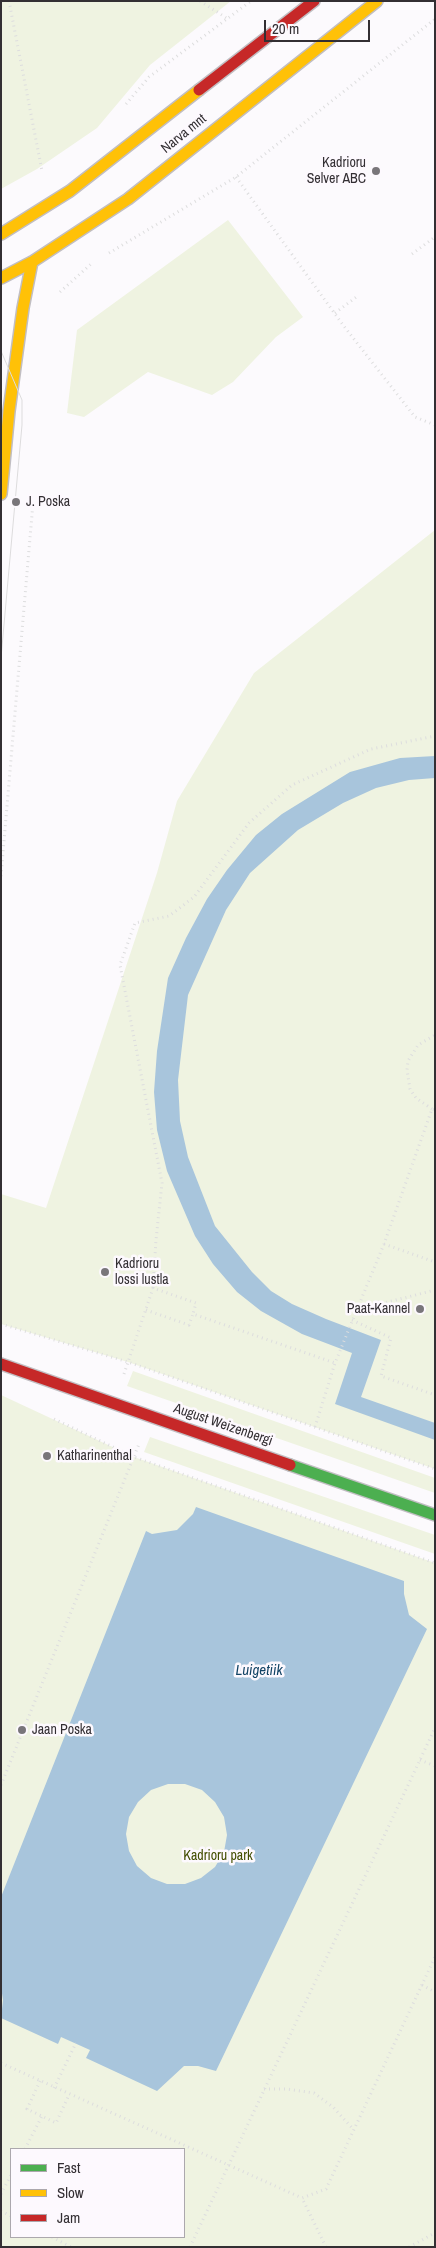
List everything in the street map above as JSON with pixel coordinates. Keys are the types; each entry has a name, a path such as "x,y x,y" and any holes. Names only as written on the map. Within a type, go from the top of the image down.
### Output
{"main road":[{"name":"Narva mnt","path":"1,234 70,191 314,1"},
{"name":"Narva mnt","path":"1,278 32,262 128,199 377,1"},
{"path":"1,494 5,406 32,262"},
{"name":"August Weizenbergi","path":"1,1364 435,1515"}],"path":[{"path":"9,1 43,176"},
{"path":"200,1 228,19"},
{"path":"102,258 236,177 435,19"},
{"path":"236,177 335,314 415,417 435,425"},
{"path":"412,254 435,237"},
{"path":"57,295 93,263"},
{"path":"335,314 359,294"},
{"path":"1,876 33,500"},
{"path":"114,1403 154,1288 156,1240 162,1183 120,966 135,923 169,916 194,897 249,823 292,785 371,749 435,736"},
{"path":"315,1428 335,1362 384,1244 434,1110 423,1105 416,1098 410,1089 407,1070 408,1061 418,1045 435,1035"},
{"path":"384,1244 435,1262"},
{"path":"146,1310 189,1325 196,1303 154,1288"},
{"path":"356,1310 435,1290"},
{"path":"192,1314 335,1362"},
{"path":"352,1320 391,1338 381,1376 435,1395"},
{"path":"1,1324 128,1362 435,1469"},
{"path":"48,1416 134,1457 435,1563"},
{"path":"1,1785 149,1416"},
{"path":"190,2247 435,1728"},
{"path":"420,1760 435,1766"},
{"path":"302,2198 326,2189 435,1957"},
{"path":"422,1985 435,1992"},
{"path":"54,2088 76,2044"},
{"path":"1,2063 302,2198 326,2247"},
{"path":"40,2081 27,2109 56,2123 69,2095"},
{"path":"264,2090 314,2093 334,2107 354,2130"},
{"path":"25,2148 42,2116"},
{"path":"1,2194 10,2177"},
{"path":"409,2247 435,2233"},
{"path":"54,2238 71,2247"}],"green space":[{"path":"1,1 231,1 150,65 97,128 37,169 1,189"},
{"path":"228,220 303,317 276,337 233,382 212,395 148,372 84,417 67,413 77,330"},
{"path":"435,530 435,1469 128,1362 1,1324 1,1194 46,1208 157,873 177,801 254,673"},
{"path":"133,1371 435,1478 435,1493 127,1386"},
{"name":"Kadrioru park","path":"1,1395 134,1457 435,1563 435,2247 1,2247"},
{"path":"150,1437 435,1535 435,1554 144,1452"}],"water":[{"path":"435,756 435,778 409,780 376,788 343,803 298,830 250,873 226,910 188,995 178,1080 180,1121 188,1157 215,1226 252,1272 271,1291 292,1304 381,1340 361,1397 435,1423 435,1440 335,1404 352,1353 302,1334 261,1311 237,1292 213,1264 195,1236 167,1171 157,1130 154,1092 157,1051 168,978 186,938 207,899 227,870 256,835 282,814 350,772 400,758"},
{"name":"Luigetiik","path":"196,1507 404,1581 404,1594 409,1615 427,1629 216,2071 198,2066 184,2066 157,2091 86,2058 90,2050 61,2037 58,2044 1,2018 3,2000 1,1987 1,1897 146,1531 152,1534 177,1530 193,1514","holes":["168,1784 185,1784 202,1790 215,1802 224,1817 227,1835 224,1852 215,1867 201,1878 185,1884 167,1884 151,1878 137,1866 129,1851 126,1834 129,1817 138,1802 151,1790"]}],"tram line":[{"path":"1,351 22,400 22,425 1,658"}],"traffic: fast":[{"path":"290,1465 435,1515"}],"traffic: slow":[{"path":"1,278 32,262 128,199 377,1"},
{"path":"1,234 70,191 199,90"},
{"path":"1,494 9,411 23,308 32,262"}],"traffic: jam":[{"path":"199,90 314,1"},
{"path":"1,1364 290,1465"}],"place":[{"name":"Kadrioru Selver ABC","path":"376,171"},
{"name":"J. Poska","path":"16,502"},
{"name":"Kadrioru lossi lustla","path":"105,1272"},
{"name":"Paat-Kannel","path":"420,1309"},
{"name":"Katharinenthal","path":"47,1456"},
{"name":"Jaan Poska","path":"22,1730"}]}
